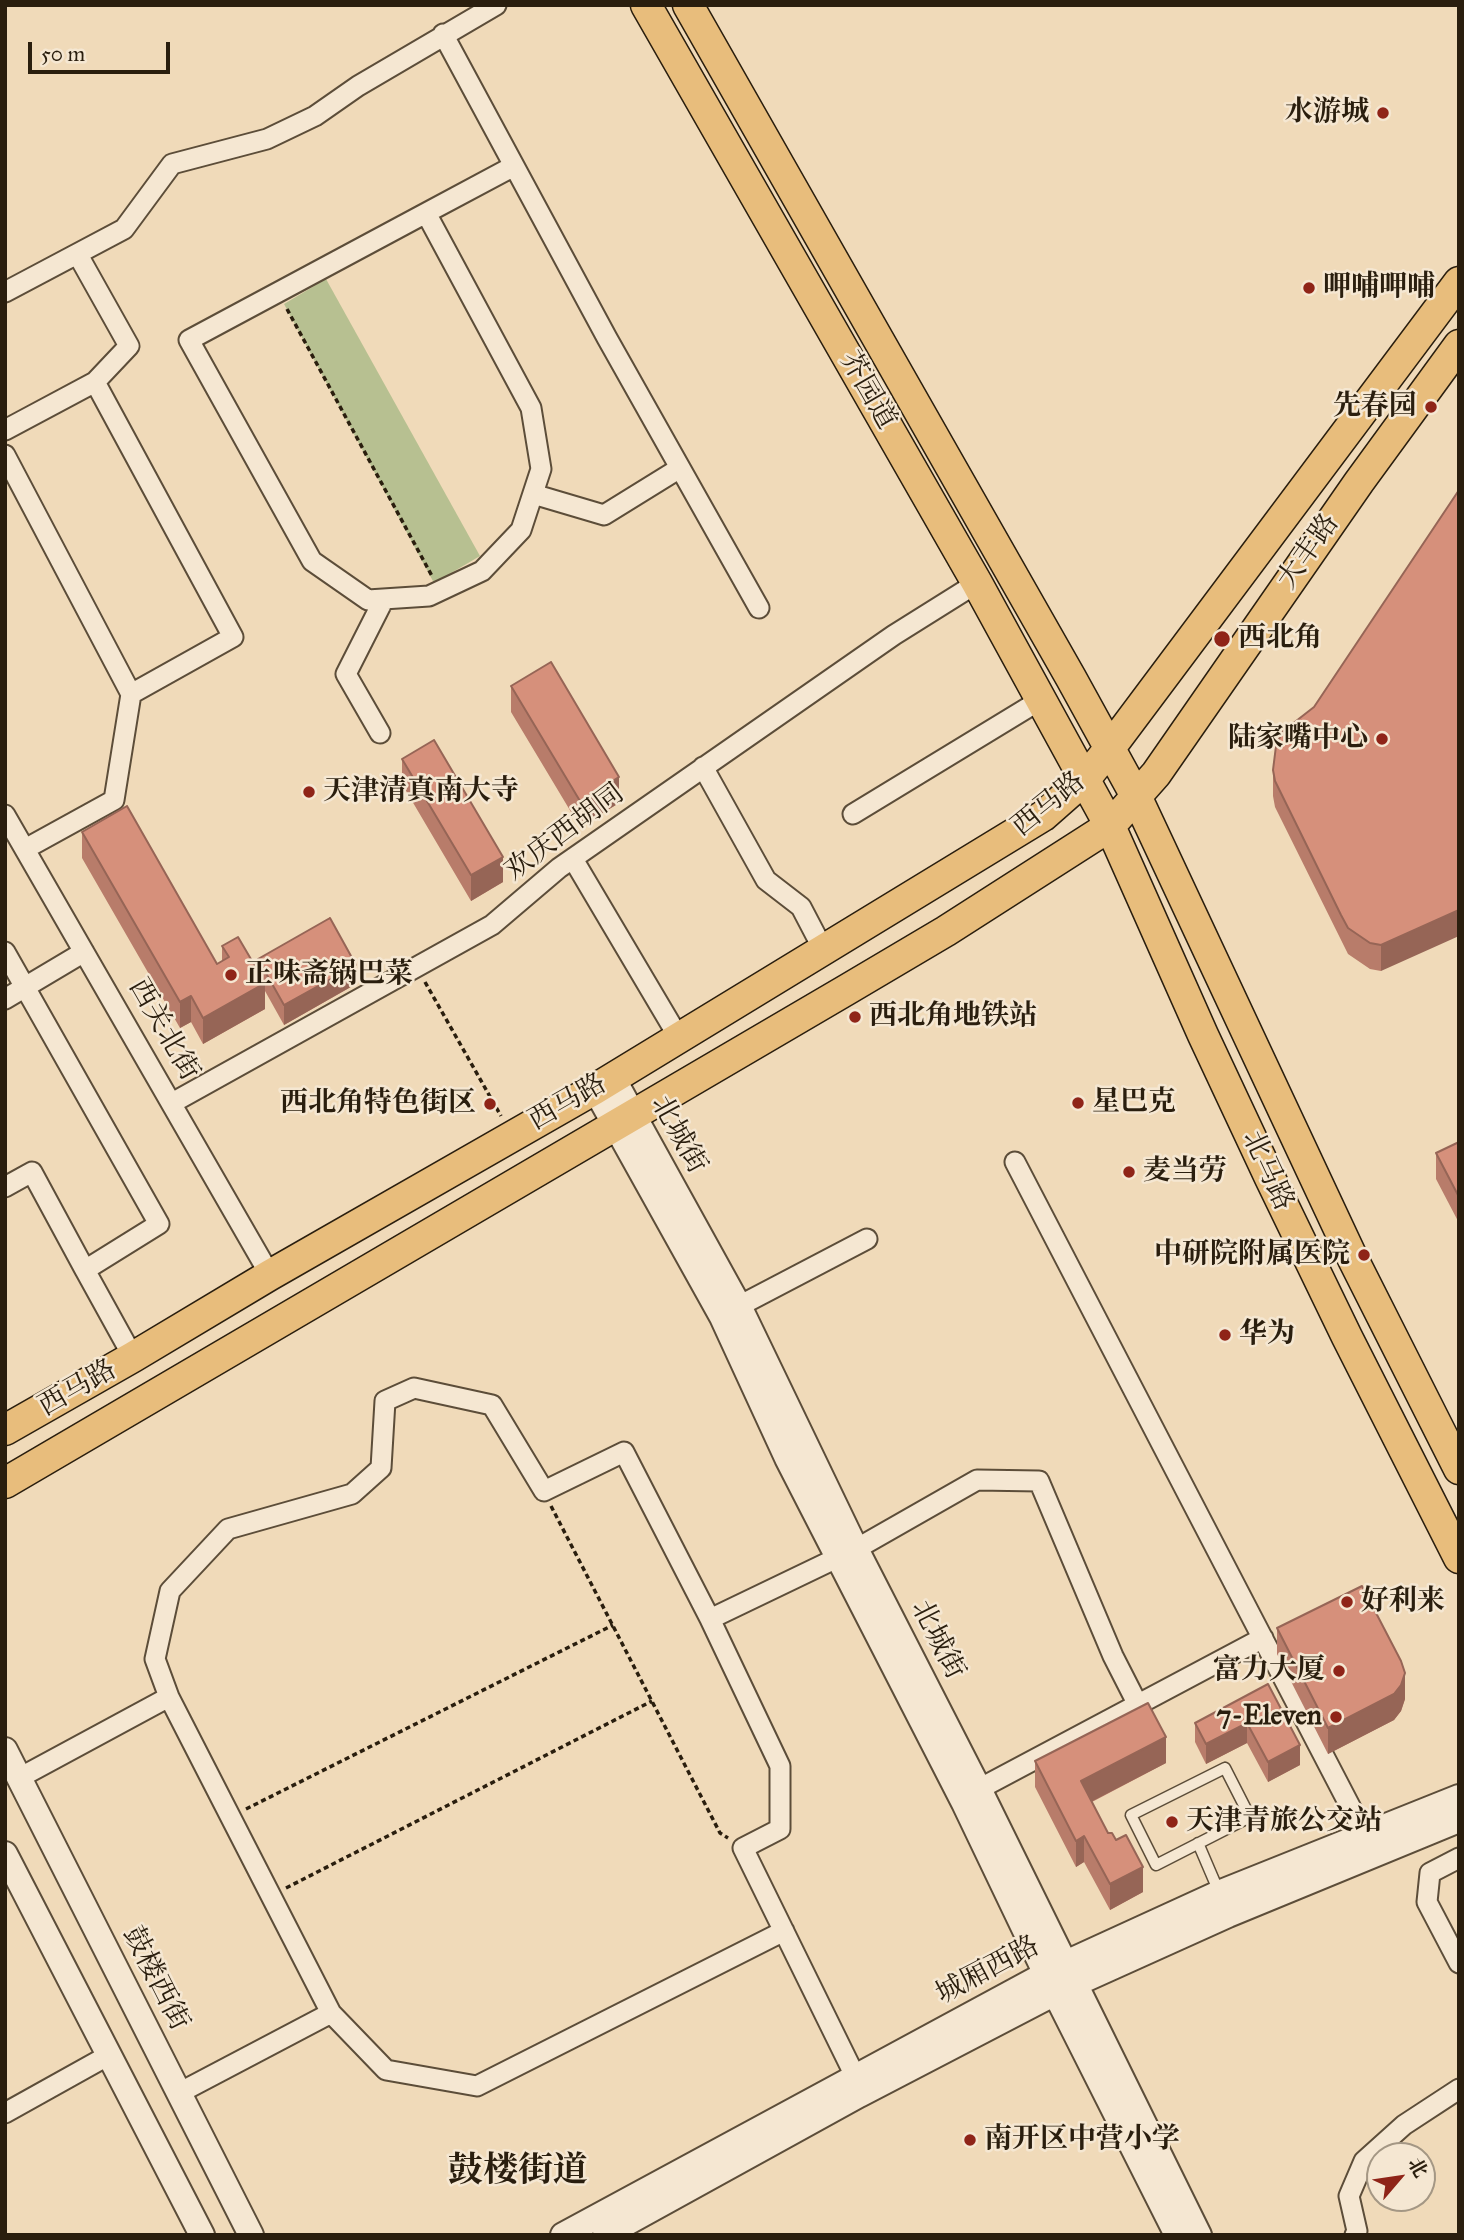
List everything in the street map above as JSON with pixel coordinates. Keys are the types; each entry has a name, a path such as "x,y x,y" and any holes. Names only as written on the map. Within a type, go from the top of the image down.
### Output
{"main road":[{"name":"芥园道","path":"646,5 977,583 1085,779"},
{"name":"芥园道","path":"688,5 1110,748"},
{"name":"大丰路","path":"1110,748 1459,282"},
{"name":"大丰路","path":"1110,826 1137,799 1374,461 1458,348"},
{"name":"西马路","path":"5,1430 604,1083 1024,829 1064,799 1085,779 1110,748"},
{"name":"北马路","path":"1110,748 1137,799 1353,1259 1459,1469"},
{"name":"北马路","path":"1085,779 1110,826 1197,1023 1347,1337 1459,1558"},
{"name":"西马路","path":"5,1483 946,931 1110,826"}],"street":[{"path":"5,292 124,229 172,164 267,139 315,117 358,86 496,5"},
{"path":"443,34 759,608"},
{"path":"426,213 531,408 541,469 521,530 482,571 429,596 368,600 312,561 189,340 278,292 514,166"},
{"path":"5,430 95,382 129,346 78,255"},
{"path":"95,382 233,637 131,694"},
{"path":"5,455 131,694 114,800 25,849"},
{"path":"533,494 604,515 680,468"},
{"name":"欢庆西胡同","path":"172,1102 492,925 573,859 703,767 894,635 977,583"},
{"path":"380,733 346,674 384,599"},
{"path":"853,814 1042,699"},
{"path":"703,767 766,880 801,907 824,951"},
{"name":"西关北街","path":"5,815 270,1275"},
{"path":"573,859 679,1038"},
{"path":"5,999 84,951"},
{"path":"5,952 159,1224 85,1270"},
{"name":"北城街","path":"604,1083 739,1306 848,1553 964,1803 1199,2235"},
{"name":"北城街","path":"624,1119 722,1317 787,1458 848,1553 979,1788 1177,2235"},
{"path":"1015,1163 1365,1835"},
{"path":"5,1187 32,1172 133,1357"},
{"path":"739,1306 867,1239"},
{"path":"784,1930 477,2086 386,2070 331,2013 169,1697 155,1659 170,1591 228,1529 352,1494 382,1468 384,1401 414,1388 492,1405 544,1491 624,1452 710,1619 780,1766 780,1829 743,1848 784,1930 855,2076"},
{"path":"710,1619 848,1553 977,1480 1040,1481 1113,1656 1138,1705"},
{"path":"979,1788 1263,1638"},
{"path":"19,1778 169,1697"},
{"name":"鼓楼西街","path":"5,1750 251,2235"},
{"name":"城厢西路","path":"563,2235 855,2076 1365,1835 1459,1797"},
{"name":"城厢西路","path":"1223,1904 1459,1820"},
{"path":"5,1854 202,2235"},
{"path":"1459,1858 1430,1873 1427,1902 1459,1963"},
{"name":"城厢西路","path":"605,2235 859,2095 1061,1978"},
{"path":"179,2093 331,2013"},
{"path":"5,2113 110,2055"},
{"path":"1354,2235 1357,2231 1349,2196 1364,2161 1404,2125 1459,2089"}],"lane":[{"path":"1225,1768 1250,1817 1198,1843 1156,1865 1131,1815 1225,1768"},
{"path":"1198,1843 1223,1904"}],"path":[{"path":"278,292 440,591"},
{"path":"416,967 512,1136"},
{"path":"544,1491 720,1833 743,1848"},
{"path":"230,1817 613,1625"},
{"path":"271,1896 652,1701"}],"green space":[{"path":"326,279 480,556 434,583 284,304"}],"building":[{"name":"陆家嘴中心","path":"1459,490 1459,910 1381,945 1370,943 1348,928 1275,781 1273,770 1276,746 1282,732 1314,707"},
{"path":"551,662 619,777 580,801 511,686"},
{"path":"434,740 503,857 471,875 402,759"},
{"path":"127,806 217,964 229,957 222,946 238,937 265,983 203,1018 191,996 180,1002 82,832"},
{"path":"330,918 356,965 284,1005 258,959"},
{"path":"1459,1142 1459,1197 1436,1153"},
{"name":"富力大厦","path":"1362,1586 1405,1673 1394,1694 1328,1728 1277,1628"},
{"path":"1268,1684 1300,1745 1268,1762 1247,1723 1206,1744 1195,1723"},
{"path":"1148,1703 1166,1737 1081,1781 1108,1833 1112,1833 1116,1840 1126,1835 1143,1867 1110,1884 1084,1836 1076,1841 1035,1761"}],"place":[{"name":"水游城","path":"1383,113"},
{"name":"呷哺呷哺","path":"1309,288"},
{"name":"先春园","path":"1431,407"},
{"name":"西北角","path":"1222,639"},
{"name":"陆家嘴中心","path":"1382,739"},
{"name":"天津清真南大寺","path":"309,792"},
{"name":"正味斋锅巴菜","path":"231,975"},
{"name":"西北角地铁站","path":"855,1017"},
{"name":"星巴克","path":"1078,1103"},
{"name":"西北角特色街区","path":"490,1104"},
{"name":"麦当劳","path":"1129,1172"},
{"name":"中研院附属医院","path":"1364,1255"},
{"name":"华为","path":"1225,1335"},
{"name":"好利来","path":"1347,1602"},
{"name":"富力大厦","path":"1339,1671"},
{"name":"7-Eleven","path":"1336,1717"},
{"name":"天津青旅公交站","path":"1172,1822"},
{"name":"南开区中营小学","path":"970,2140"}],"district":[{"name":"鼓楼街道","path":"518,2172"}]}
